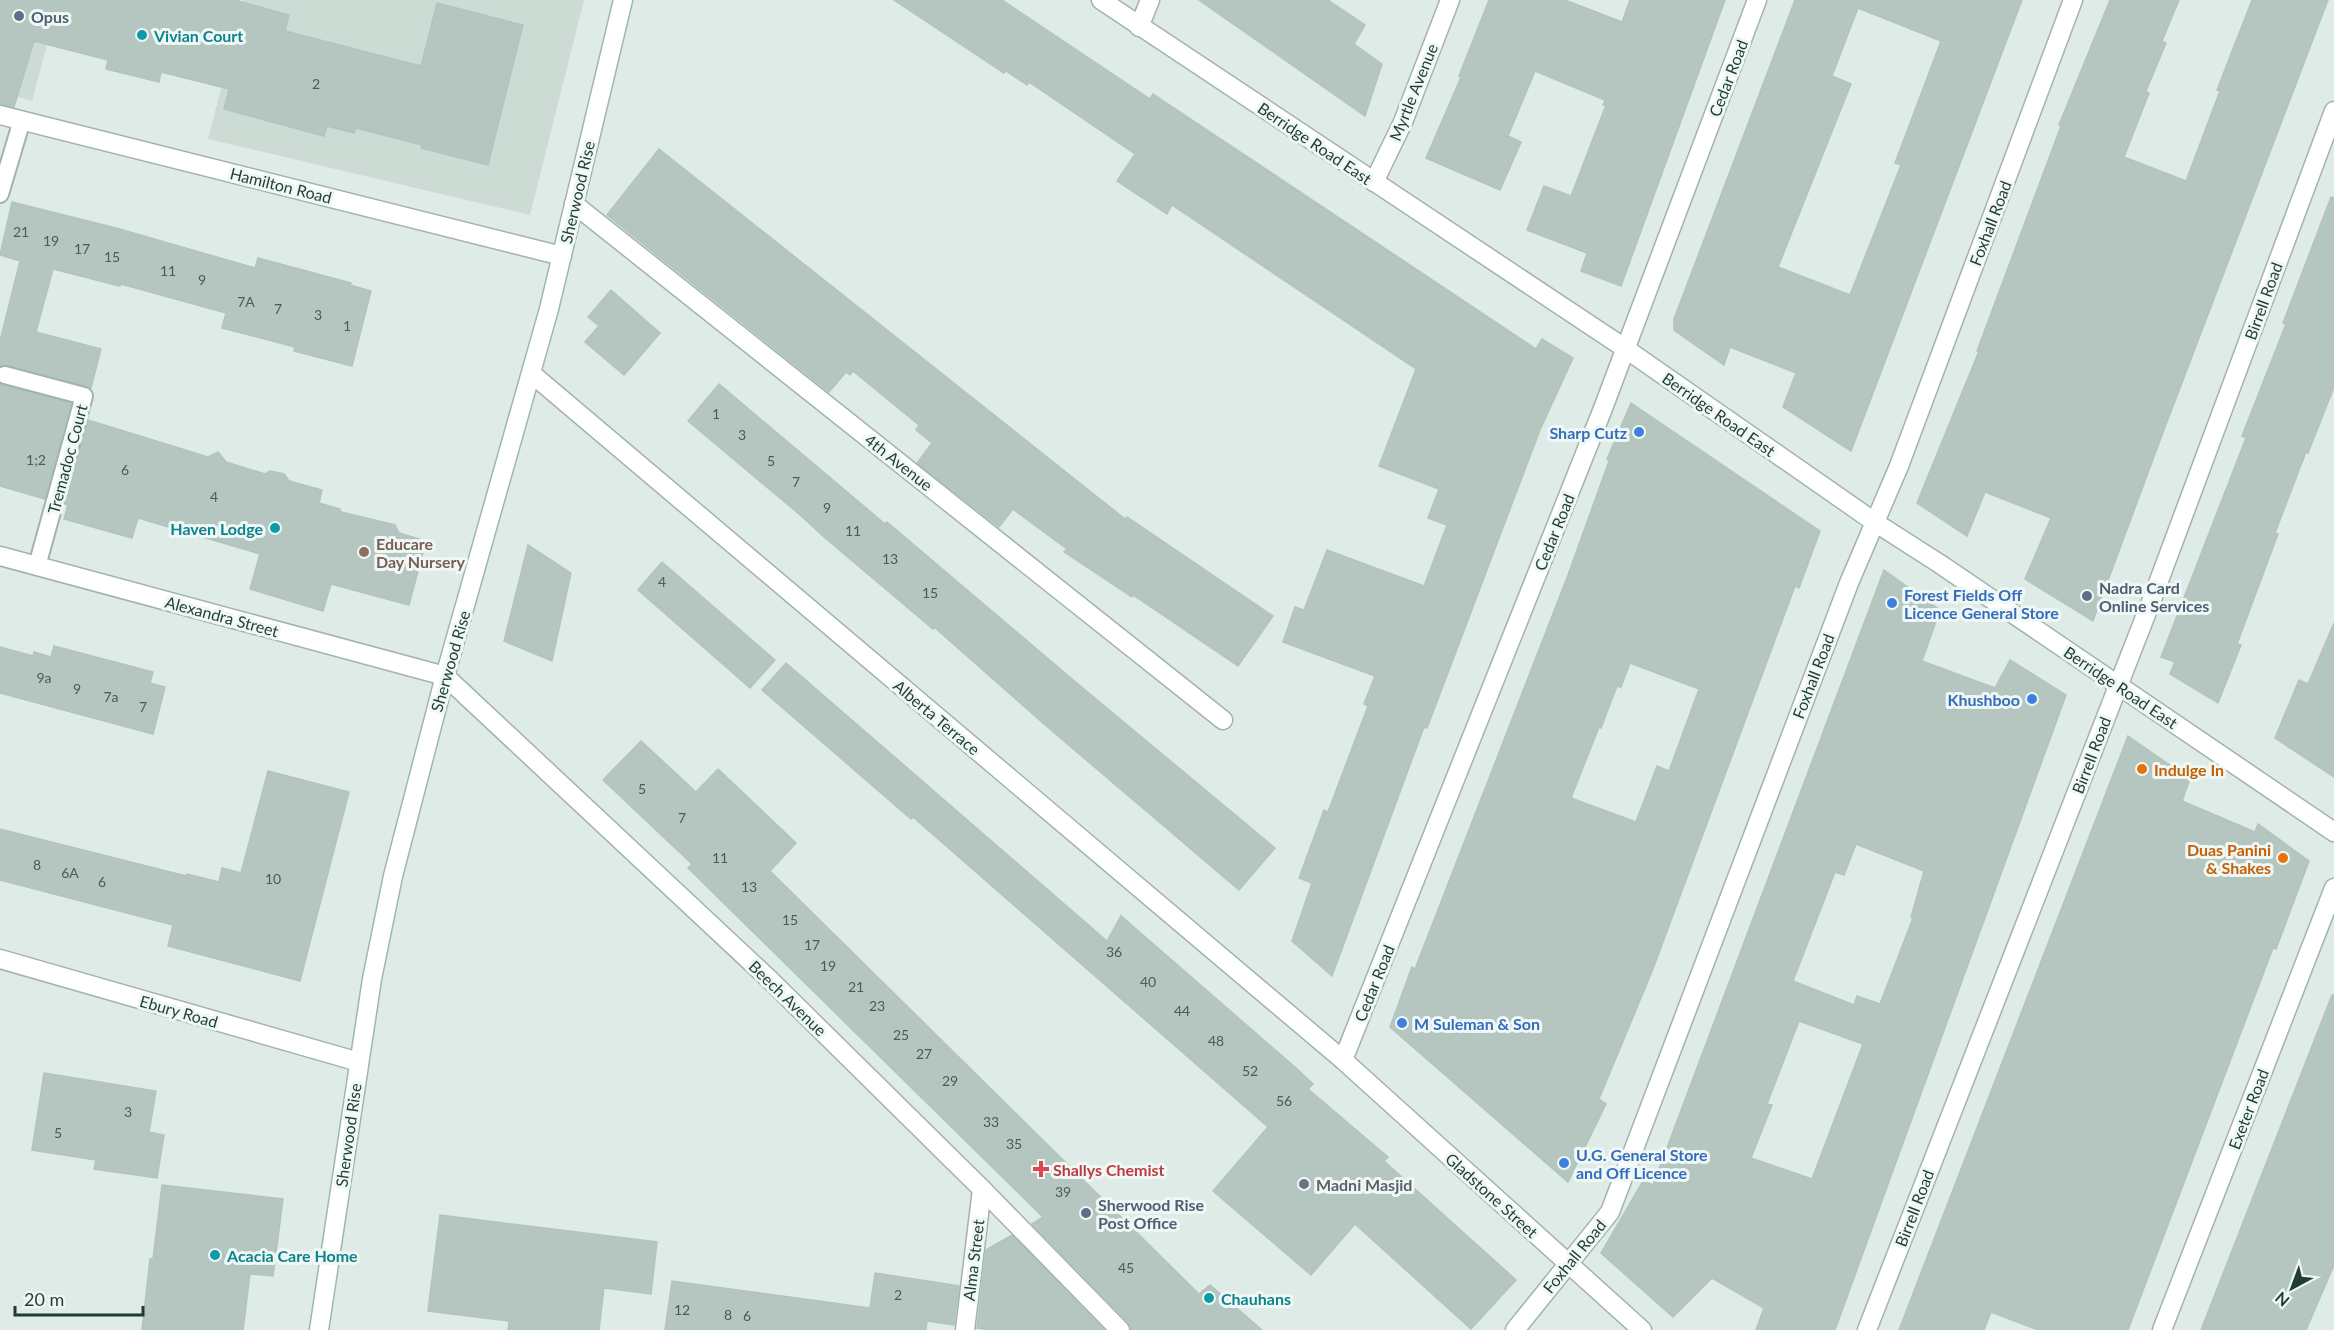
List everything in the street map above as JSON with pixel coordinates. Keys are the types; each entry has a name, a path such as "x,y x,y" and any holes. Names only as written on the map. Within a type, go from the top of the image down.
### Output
{"street":[{"name":"Sherwood Rise","path":"319,1330 372,979 393,876 445,676 532,374 623,0"},
{"name":"Berridge Road East","path":"1101,0 1626,349 1876,523 2334,832"},
{"path":"1139,27 1150,0"},
{"name":"Myrtle Avenue","path":"1374,182 1402,122 1449,0"},
{"name":"Cedar Road","path":"1343,1060 1626,349 1757,0"},
{"name":"Foxhall Road","path":"1515,1330 1610,1212 1849,583 1876,523 2073,0"},
{"name":"Birrell Road","path":"1866,1330 2119,685 2334,111"},
{"name":"Hamilton Road","path":"0,115 562,256"},
{"name":"4th Avenue","path":"574,204 1223,720"},
{"name":"Alberta Terrace","path":"532,374 1343,1060"},
{"name":"Alexandra Street","path":"0,556 445,676"},
{"name":"Beech Avenue","path":"445,676 768,978 982,1189 1120,1330"},
{"name":"Exeter Road","path":"2162,1330 2334,888"},
{"name":"Ebury Road","path":"0,959 359,1062"},
{"name":"Gladstone Street","path":"1343,1060 1642,1330"},
{"name":"Alma Street","path":"965,1330 982,1189"}],"lane":[{"path":"0,194 22,120"},
{"name":"Tremadoc Court","path":"5,375 84,396 38,566"}],"shaded area":[{"path":"0,0 59,0 32,101 0,92"},
{"path":"244,0 584,0 530,215 208,139"}],"building":[{"path":"0,0 235,0 289,15 285,31 421,66 437,3 523,25 488,165 356,128 354,133 327,126 324,136 224,109 229,89 161,72 159,82 106,69 108,60 34,41 14,107 0,104"},
{"path":"894,0 1002,0 1150,99 1153,94 1536,349 1542,339 1573,358 1540,430 1427,728 1424,727 1332,976 1292,941 1312,883 1299,878 1324,810 1328,812 1368,706 1364,704 1375,676 1283,642 1295,607 1304,610 1327,550 1424,586 1447,525 1428,518 1439,489 1379,466 1416,369 1172,205 1167,214 1117,181 1135,154 1029,82 1027,85 1006,71 1004,73"},
{"path":"1199,0 1328,0 1365,25 1354,44 1382,64 1365,116"},
{"path":"1489,0 1565,0 1622,22 1630,0 1725,0 1621,286 1581,271 1587,253 1527,230 1544,186 1571,196 1606,105 1603,105 1605,100 1535,71 1508,136 1521,142 1500,190 1426,158 1461,77 1459,76"},
{"path":"1795,0 2022,0 1851,451 1783,407 1796,373 1730,347 1724,365 1674,330 1674,319","holes":["1858,8 1941,41 1895,163 1901,165 1850,295 1778,267 1851,84 1832,76"]},
{"path":"2110,0 2179,0 2162,41 2166,43 2146,91 2149,93 2124,157 2186,181 2220,91 2217,90 2252,0 2328,0 2093,621 2025,579 2051,518 1985,492 1967,536 1917,503 1979,351 1977,351 2061,126 2059,125"},
{"path":"659,149 1125,519 1127,517 1273,616 1238,666 1133,595 1132,597 1064,552 1067,549 1013,509 999,527 917,463 932,443 916,430 919,425 853,371 850,375 846,372 829,392 607,215"},
{"path":"2331,197 2334,198 2334,387 2275,533 2278,534 2237,644 2241,645 2218,703 2170,674 2175,662 2161,657 2246,438 2242,436 2286,324 2283,323"},
{"path":"12,202 116,228 255,268 258,258 351,283 350,285 371,291 352,366 294,351 295,347 222,328 226,313 121,284 120,286 53,269 36,332 101,349 91,388 8,365 0,366 0,341 20,261 0,255"},
{"path":"611,290 660,333 624,375 585,342 599,326 588,317"},
{"path":"0,384 71,403 45,499 0,486"},
{"path":"719,384 1275,848 1239,890 934,627 933,629 688,421"},
{"path":"1631,403 1820,531 1799,588 1795,586 1653,969 1599,1099 1606,1104 1568,1182 1390,1027 1412,967 1415,969 1568,575 1609,461 1607,459","holes":["1630,663 1699,689 1669,771 1657,766 1636,822 1571,798 1599,727 1601,728 1617,686 1621,687"]},
{"path":"88,420 208,457 218,452 226,462 265,474 270,471 284,474 289,481 322,490 319,503 340,509 341,512 395,525 399,533 426,541 409,605 331,584 323,611 250,589 260,554 138,518 132,538 64,519 68,505 65,504"},
{"path":"528,545 571,573 552,661 504,641"},
{"path":"662,562 775,660 750,688 638,590"},
{"path":"1884,570 1940,610 1922,661 1995,688 2010,660 2066,695 1835,1330 1756,1330 1764,1308 1712,1278 1673,1317 1601,1253 1643,1181 1653,1185","holes":["1856,844 1924,871 1911,917 1913,918 1880,1004 1857,996 1854,1005 1793,981 1835,872 1844,875","1799,1021 1863,1044 1812,1179 1751,1158 1772,1105 1767,1104"]},
{"path":"2334,623 2334,777 2275,738 2299,680 2308,684"},
{"path":"54,646 153,672 150,683 165,687 153,734 0,693 0,647 33,656 34,652 51,657"},
{"path":"786,663 1107,941 1121,916 1296,1068 1313,1084 1308,1089 1388,1157 1384,1161 1516,1280 1471,1329 1355,1224 1311,1275 1213,1191 1268,1127 913,817 911,819 762,690"},
{"path":"2128,736 2190,779 2182,801 2255,832 2258,824 2309,861 2276,949 2273,948 2128,1330 2038,1330 1991,1312 1984,1330 1899,1330"},
{"path":"641,741 696,792 718,769 796,843 770,871 1199,1294 1210,1285 1262,1330 1131,1330 1128,1322 1032,1224 1043,1217 688,868 692,864 603,780"},
{"path":"268,771 349,792 300,981 168,946 173,925 0,880 0,829 186,876 187,874 219,882 222,868 241,873"},
{"path":"2332,995 2334,995 2334,1265 2306,1330 2201,1330"},
{"path":"44,1073 156,1091 149,1132 164,1135 157,1178 94,1169 96,1160 32,1150"},
{"name":"Acacia Care Home","path":"162,1185 283,1199 273,1276 250,1274 243,1330 142,1330"},
{"path":"440,1215 657,1242 651,1294 604,1288 599,1330 508,1330 509,1321 428,1311"},
{"path":"1012,1235 1104,1330 977,1328 986,1250"},
{"path":"875,1273 959,1286 954,1325 927,1321 926,1330 665,1330 672,1281 870,1308"}],"place":[{"name":"Opus","path":"19,16"},
{"name":"Vivian Court","path":"142,35"},
{"name":"Sharp Cutz","path":"1639,432"},
{"name":"Haven Lodge","path":"275,528"},
{"name":"Educare Day Nursery","path":"364,552"},
{"name":"Nadra Card Online Services","path":"2087,596"},
{"name":"Forest Fields Off Licence General Store","path":"1892,603"},
{"name":"Khushboo","path":"2032,699"},
{"name":"Indulge In","path":"2142,769"},
{"name":"Duas Panini & Shakes","path":"2283,858"},
{"name":"M Suleman & Son","path":"1402,1023"},
{"name":"U.G. General Store and Off Licence","path":"1564,1163"},
{"name":"Shallys Chemist","path":"1041,1169"},
{"name":"Madni Masjid","path":"1304,1184"},
{"name":"Sherwood Rise Post Office","path":"1086,1213"},
{"name":"Acacia Care Home","path":"215,1255"},
{"name":"Chauhans","path":"1209,1298"}]}
